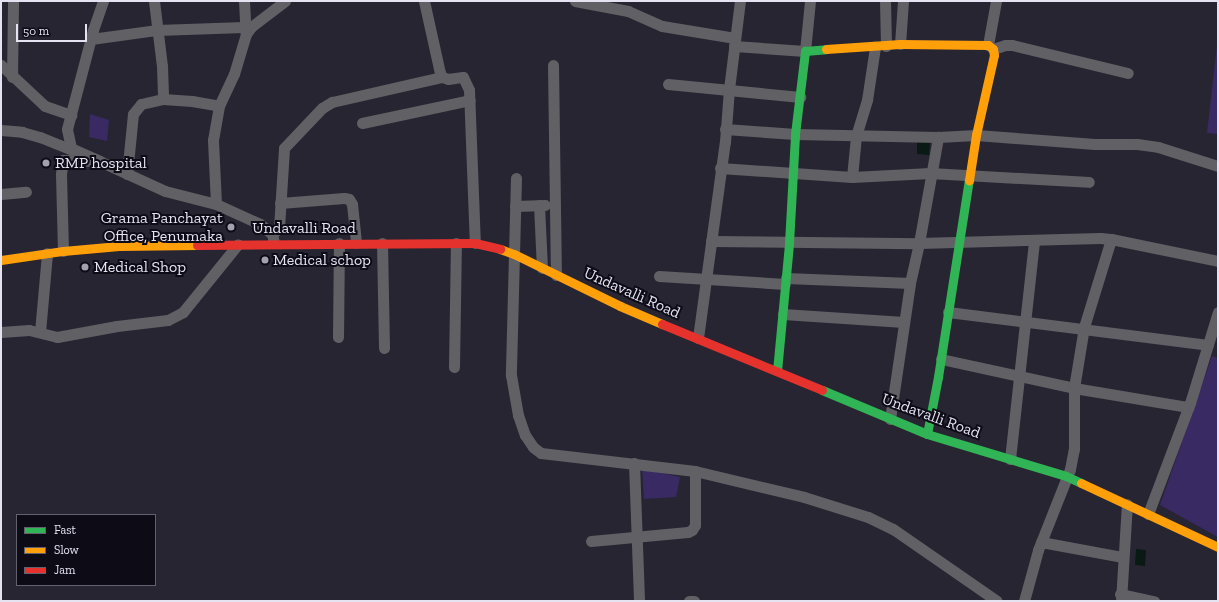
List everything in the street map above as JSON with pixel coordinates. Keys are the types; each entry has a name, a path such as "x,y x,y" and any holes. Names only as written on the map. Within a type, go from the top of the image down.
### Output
{"main road":[{"path":"777,371 789,243 795,134 805,51 881,47 900,44 990,47 994,55 969,174 941,359 927,434"},
{"name":"Undavalli Road","path":"1,260 63,251 118,246 238,244 273,239 339,243 476,243 488,245 514,254 620,306 927,434 1066,476 1218,547"}],"street":[{"path":"12,1 12,77"},
{"path":"103,1 91,39 67,130 71,148 165,191 216,204 260,224 273,239 279,228 284,148 322,108 332,102 354,97 442,78 448,80 463,77 467,84 470,100 476,243"},
{"path":"154,1 162,66 163,99"},
{"path":"216,204 213,140 219,106 234,74 245,30 244,1"},
{"path":"91,39 157,30 245,30 286,1"},
{"path":"425,1 437,65 442,78"},
{"path":"575,1 613,4 662,26 735,42 805,51 810,1"},
{"path":"698,338 740,1"},
{"path":"852,177 856,136 881,47 885,1"},
{"path":"900,44 903,1"},
{"path":"996,1 990,47 1012,45 1128,73"},
{"path":"553,65 556,275"},
{"path":"1,66 45,106 71,115"},
{"path":"668,84 800,97"},
{"path":"127,174 133,114 135,109 147,101 163,99 192,101 219,106"},
{"path":"362,123 470,100"},
{"path":"725,129 795,134 856,136 938,137 976,135 1095,144 1136,144 1158,147 1218,166"},
{"path":"1,130 40,137 100,161"},
{"path":"890,419 910,284 919,244 930,173 938,137"},
{"path":"63,251 61,174 63,160 100,161"},
{"path":"720,168 852,177 930,173 969,174 1089,182"},
{"path":"516,178 511,375 518,415 525,435 533,447 541,453 695,471 804,497 868,517 893,530 996,601"},
{"path":"1,194 26,192"},
{"path":"280,203 344,198 349,199 352,204 356,243"},
{"path":"515,206 555,204"},
{"path":"539,205 542,268"},
{"path":"711,241 919,244 1111,239 1218,261"},
{"path":"1024,601 1041,542 1066,476 1074,449 1074,388 1084,329 1090,304 1111,239"},
{"path":"1010,459 1034,240"},
{"path":"382,242 384,348"},
{"path":"338,337 339,243"},
{"path":"454,367 456,243"},
{"path":"1,332 40,332 57,336 71,335 117,326 168,320 183,312 238,244"},
{"path":"40,332 47,253"},
{"path":"659,276 910,284"},
{"path":"948,312 1208,345"},
{"path":"1148,514 1188,407 1218,312"},
{"path":"783,314 904,322"},
{"path":"941,359 1074,388 1188,407"},
{"path":"634,463 639,601"},
{"path":"591,541 636,538 688,532 692,530 694,525 695,471"},
{"path":"1127,504 1120,597 1154,601"},
{"path":"1041,542 1122,558"},
{"path":"689,601 694,601"}],"shaded area":[{"path":"1218,36 1218,134 1207,133"},
{"path":"90,114 109,120 107,141 89,137"},
{"path":"917,141 930,142 929,155 917,154"},
{"path":"1212,356 1218,358 1218,537 1160,505"},
{"path":"642,469 680,477 676,497 644,499"},
{"path":"1136,549 1146,550 1145,566 1135,565"}],"traffic: fast":[{"path":"777,371 789,243 795,134 805,51 826,49"},
{"path":"927,434 938,377 969,180"},
{"path":"822,390 927,434 1066,476 1081,483"}],"traffic: slow":[{"path":"826,49 900,44 988,45 993,49 994,55 976,135 969,180"},
{"path":"1,260 63,251 119,246 197,245"},
{"path":"500,249 514,254 620,306 662,324"},
{"path":"1081,483 1218,547"}],"traffic: jam":[{"path":"197,245 475,243 500,249"},
{"path":"662,324 822,390"}],"place":[{"name":"RMP hospital","path":"46,163"},
{"name":"Grama Panchayat Office, Penumaka","path":"231,227"},
{"name":"Medical schop","path":"265,260"},
{"name":"Medical Shop","path":"85,267"}]}
